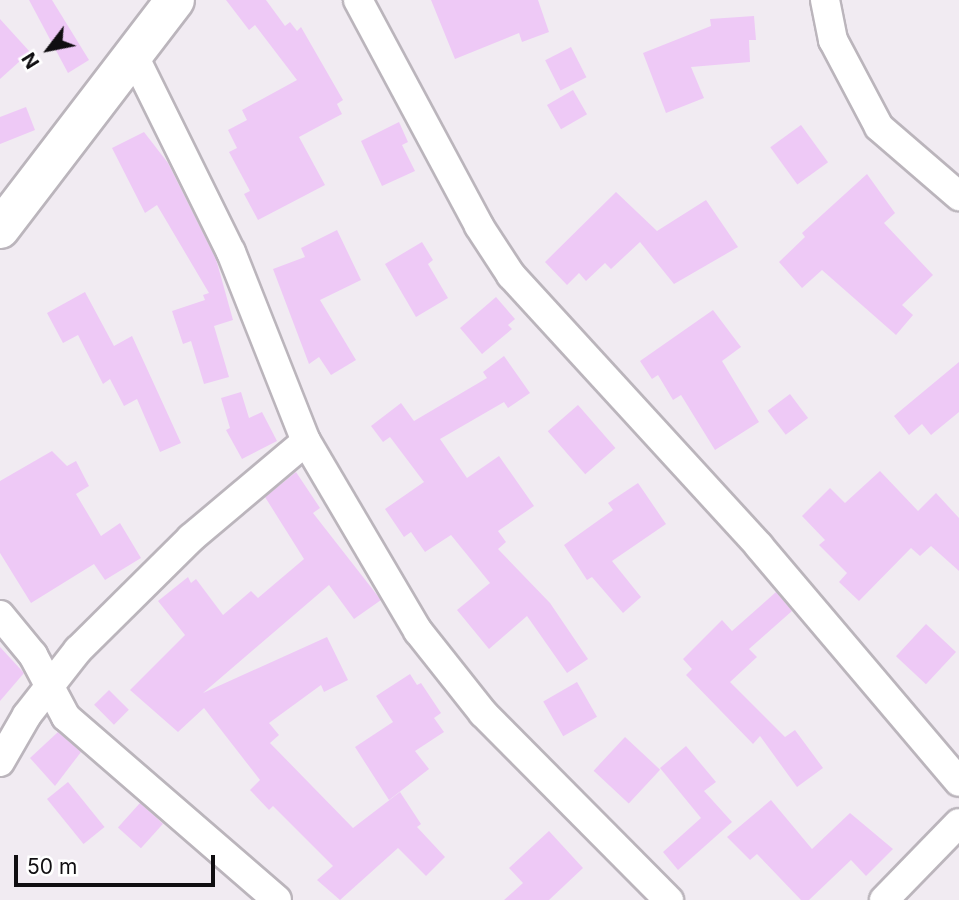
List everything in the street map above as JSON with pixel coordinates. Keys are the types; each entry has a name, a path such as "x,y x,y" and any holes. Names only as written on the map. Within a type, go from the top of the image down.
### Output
{"street":[{"path":"0,229 175,0"},
{"path":"358,0 479,226 511,275 759,546 959,782"},
{"path":"825,0 833,40 879,127 959,196"},
{"path":"133,54 231,252 306,441 418,631 484,713 668,900"},
{"path":"0,762 48,687 78,650 191,538 306,441"},
{"path":"0,615 33,655 66,717 277,900"},
{"path":"884,900 959,823"}],"building":[{"path":"29,0 52,0 89,60 68,73"},
{"path":"226,0 266,0 285,26 290,22 297,31 301,27 343,100 337,104 342,114 299,137 325,185 258,220 244,194 250,191 229,152 237,148 228,130 247,120 242,110 297,80 255,25 249,30"},
{"path":"431,0 538,0 549,32 522,42 519,33 455,59"},
{"path":"754,16 756,40 749,40 750,62 691,67 704,98 666,113 643,53 711,26 710,19"},
{"path":"0,19 30,52 0,79"},
{"path":"571,47 586,77 561,90 545,60"},
{"path":"573,90 587,114 561,129 547,105"},
{"path":"26,107 35,130 0,144 0,117"},
{"path":"399,122 408,142 402,145 415,171 382,186 361,141"},
{"path":"801,125 828,162 797,185 770,147"},
{"path":"144,132 168,163 216,259 233,320 214,326 229,377 204,384 191,341 183,344 172,311 205,300 203,295 209,293 157,205 145,213 112,148"},
{"path":"867,174 895,213 884,223 933,275 902,305 913,315 896,335 822,270 802,288 779,262 805,237 802,233"},
{"path":"616,192 657,231 706,200 738,247 674,284 640,242 611,269 605,263 586,281 579,273 567,285 545,262"},
{"path":"337,230 361,280 320,300 356,360 331,375 319,357 309,364 273,269 305,257 301,248"},
{"path":"422,242 433,260 428,264 448,298 416,317 385,264"},
{"path":"85,292 114,346 132,336 181,443 160,452 137,399 124,406 110,379 103,384 78,335 63,343 47,313"},
{"path":"496,297 515,319 508,325 512,329 482,354 460,328"},
{"path":"713,310 741,347 722,361 759,422 715,450 681,395 673,400 658,375 652,379 640,361"},
{"path":"504,356 530,393 508,408 504,402 440,439 467,478 499,456 534,506 498,531 506,542 498,549 550,603 588,659 567,673 527,616 489,649 457,610 490,583 451,535 425,552 411,532 404,537 385,509 424,482 390,437 383,442 371,426 401,403 414,421 487,378 483,372"},
{"path":"959,362 959,412 931,435 922,424 909,435 894,416"},
{"path":"241,392 249,418 262,412 277,441 242,459 226,430 230,428 221,398"},
{"path":"790,394 808,418 786,435 768,411"},
{"path":"578,405 615,448 585,474 548,431"},
{"path":"52,451 67,466 76,461 89,486 76,494 101,536 120,523 141,558 105,580 94,564 31,603 0,553 0,481"},
{"path":"880,471 918,511 936,493 959,518 959,571 931,546 920,556 911,548 859,601 839,582 847,573 819,545 825,540 802,516 830,488 845,503"},
{"path":"296,472 320,508 313,513 381,600 354,619 329,585 203,693 327,637 348,680 324,692 321,685 269,723 279,735 270,743 353,828 400,792 421,824 417,827 445,857 426,876 398,848 340,900 317,880 333,866 273,806 269,810 250,790 260,780 204,708 178,732 130,690 185,635 158,601 188,577 191,583 196,579 223,615 251,591 258,598 304,559 265,497"},
{"path":"638,483 666,524 612,561 641,597 623,613 592,577 587,580 564,545 613,510 608,503"},
{"path":"776,592 792,611 749,649 757,657 730,682 785,737 795,730 823,768 797,787 760,736 753,744 686,675 692,669 683,659 722,620 732,631"},
{"path":"926,624 956,652 926,684 896,656"},
{"path":"0,647 24,673 0,701"},
{"path":"410,674 417,685 421,683 441,713 434,718 444,732 415,751 429,769 389,800 355,747 393,722 376,696"},
{"path":"577,682 597,717 563,736 543,702"},
{"path":"109,690 129,710 114,725 94,705"},
{"path":"58,732 81,752 55,786 30,758"},
{"path":"625,737 660,770 629,803 594,771"},
{"path":"686,746 716,782 704,791 732,822 678,870 663,852 701,818 660,768"},
{"path":"68,782 105,827 84,844 47,799"},
{"path":"771,800 812,849 850,813 893,849 866,876 851,860 809,900 801,900 757,854 750,860 727,837"},
{"path":"140,803 163,824 141,848 118,828"},
{"path":"549,831 583,868 549,900 504,900 523,883 509,868"}]}
